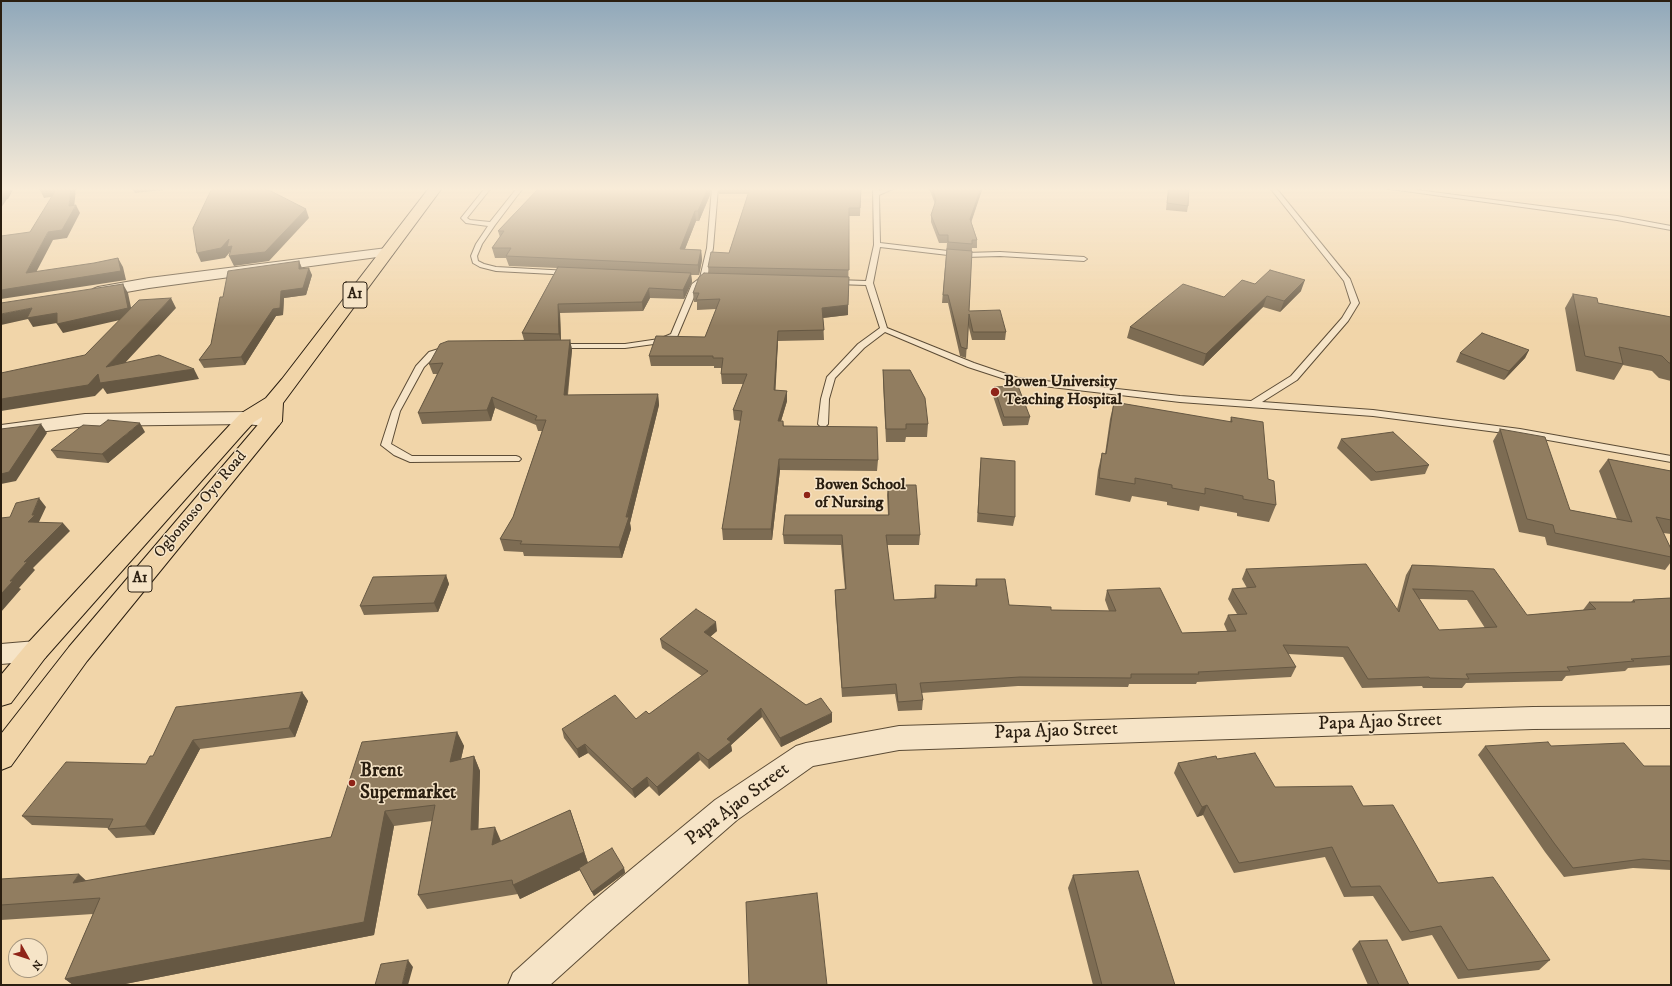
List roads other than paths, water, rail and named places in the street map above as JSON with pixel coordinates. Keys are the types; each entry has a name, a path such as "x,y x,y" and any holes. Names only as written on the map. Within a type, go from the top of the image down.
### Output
{"highway":[{"name":"Ogbomoso Oyo Road","path":"1,756 78,654 272,411 289,384 401,234"},
{"name":"Ogbomoso Oyo Road","path":"1,695 36,651 247,418 272,411"}],"street":[{"path":"81,294 148,283 387,252"},
{"path":"1,431 85,420 247,418"},
{"path":"1,654 36,651"},
{"name":"Papa Ajao Street","path":"525,985 600,917 726,810 806,755 899,738 1533,718 1671,718"}],"lane":[{"path":"485,234 474,256 475,262 482,266 496,269 576,273"},
{"path":"551,346 612,347 661,341 674,335 696,284 703,279 710,248 711,234"},
{"path":"877,234 877,244 869,283 884,329 971,365 1017,380 1230,404 1253,404 1372,413 1520,432 1671,459"},
{"path":"1253,404 1294,378 1345,319 1355,303 1347,281 1310,234"},
{"path":"877,244 965,254 1000,254 1084,259"},
{"path":"830,282 869,283"},
{"path":"823,424 825,399 831,377 861,346 884,329"},
{"path":"454,346 432,354 420,366 396,411 386,445 396,453 410,459 516,459"}],"place":[{"name":"Bowen University Teaching Hospital","path":"995,392"},
{"name":"Bowen School of Nursing","path":"807,495"},
{"name":"Brent Supermarket","path":"352,783"}]}
